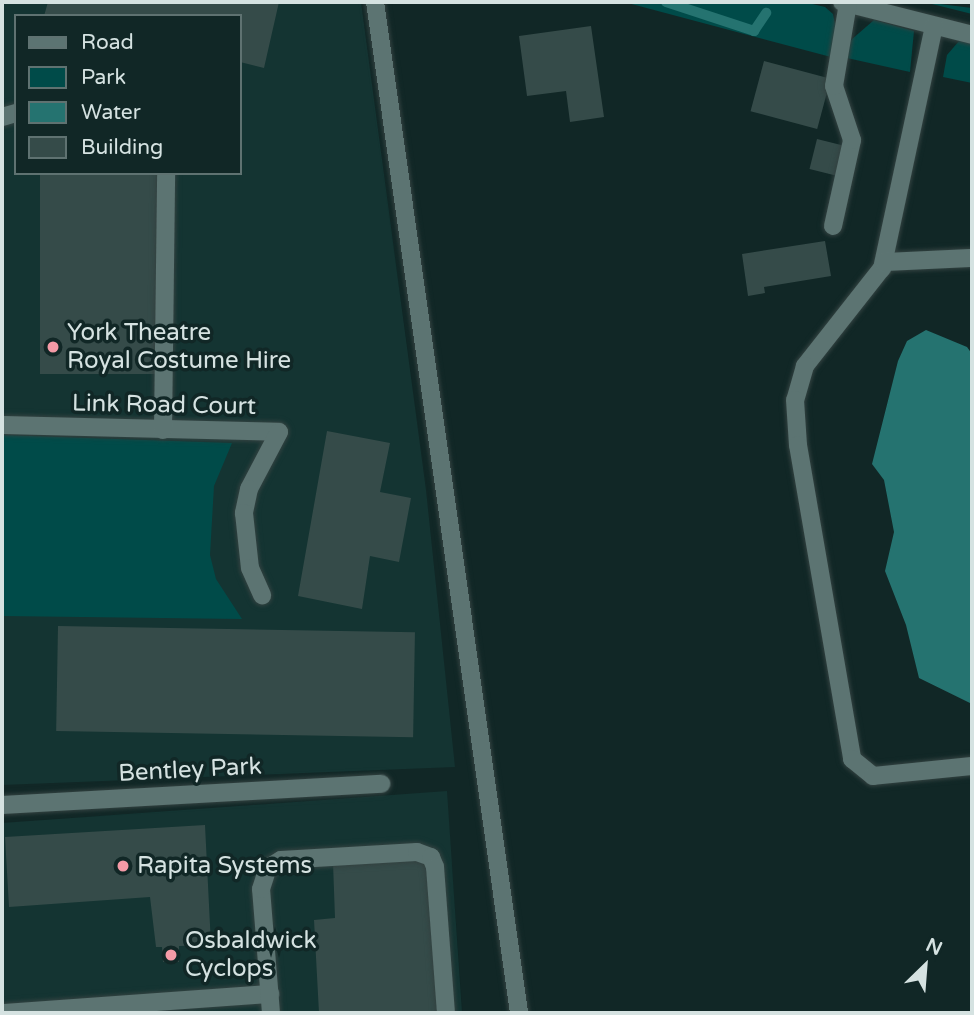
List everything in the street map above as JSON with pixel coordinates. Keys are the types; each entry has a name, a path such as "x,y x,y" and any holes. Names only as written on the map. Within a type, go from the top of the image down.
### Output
{"street":[{"path":"375,2 519,1013"},
{"path":"833,226 852,140 834,86 845,3 972,35"},
{"path":"934,26 884,262 876,280 805,366 795,400 798,445 852,759 873,776 972,766"},
{"path":"163,429 166,175"},
{"path":"884,262 972,258"},
{"name":"Link Road Court","path":"2,425 279,432 249,489 244,513 250,568 262,595"},
{"name":"Bentley Park","path":"2,805 381,784"},
{"path":"271,1013 261,889 268,868 281,860 417,852 431,857 435,867 446,1013"},
{"path":"4,1013 270,994"}],"shaded area":[{"path":"2,2 361,2 426,490 455,767 2,785"},
{"path":"447,791 462,1013 2,1013 2,823"}],"green space":[{"path":"624,2 804,2 825,7 833,14 836,29 831,57"},
{"path":"924,2 972,8 972,14"},
{"path":"874,20 914,31 910,72 847,58 851,40"},
{"path":"959,41 972,44 972,83 943,77 947,55"},
{"path":"2,435 232,443 214,486 210,555 216,579 242,619 2,616"}],"water":[{"path":"926,330 967,347 972,354 972,704 919,678 906,625 885,571 894,532 884,480 872,464 898,361 907,341"}],"building":[{"path":"48,2 279,2 264,68 242,62 242,14 45,14"},
{"path":"591,26 604,117 570,122 566,91 527,96 519,36"},
{"path":"764,61 831,79 817,129 751,111"},
{"path":"817,139 845,146 838,176 810,169"},
{"path":"40,175 157,175 157,374 40,374"},
{"path":"825,241 831,276 764,287 765,293 748,296 742,254"},
{"path":"327,431 390,443 380,492 411,498 399,562 370,556 362,609 298,596"},
{"path":"58,626 415,632 413,737 56,731"},
{"path":"205,825 211,945 179,946 179,962 163,962 162,947 156,947 150,897 9,907 5,837"},
{"path":"427,857 439,1013 319,1013 314,920 335,918 333,863"}],"waterway":[{"path":"666,2 754,31 766,13"}],"place":[{"name":"York Theatre Royal Costume Hire","path":"53,347"},
{"name":"Rapita Systems","path":"123,866"},
{"name":"Osbaldwick Cyclops","path":"171,955"}]}
